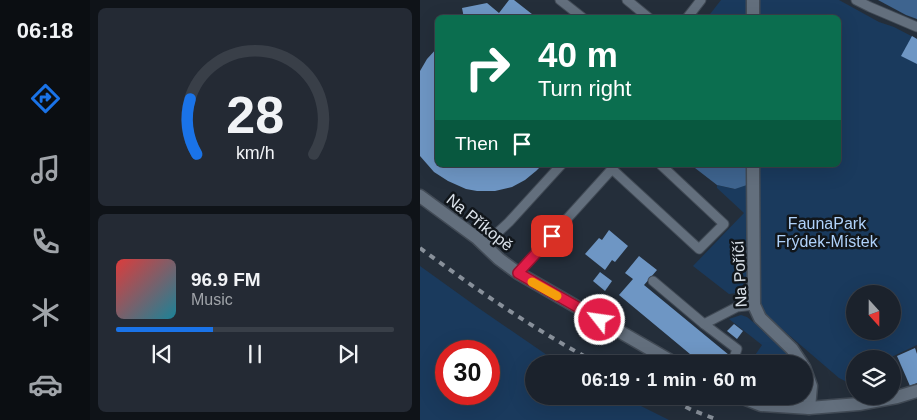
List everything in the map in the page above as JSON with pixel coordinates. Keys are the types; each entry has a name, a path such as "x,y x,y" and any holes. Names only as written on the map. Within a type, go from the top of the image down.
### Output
{"street":[{"path":"753,0 753,15"},
{"name":"Na Poříčí","path":"753,167 754,305 760,318 796,355"},
{"name":"Na Příkopě","path":"420,196 477,238 499,259 518,273 660,355"},
{"path":"761,405 809,408 859,404 917,391"}],"lane":[{"path":"560,0 579,15"},
{"path":"627,0 645,15"},
{"path":"689,15 701,0"},
{"path":"856,0 917,27"},
{"path":"477,238 488,238 495,235 559,167"},
{"path":"518,273 614,167 699,249 724,224 663,167"},
{"path":"653,281 737,349 735,355"},
{"path":"704,324 737,307 754,305"}],"green space":[{"path":"721,0 748,0 748,15 709,15"},
{"name":"FaunaPark Frýdek-Místek","path":"759,0 839,0 879,22 894,27 917,39 917,345 901,352 901,350 846,350 846,382 839,378 762,312 760,304 759,167 841,167 841,15 759,15"},
{"path":"717,185 734,189 747,185 747,277 737,293 729,294 693,266 744,213 717,188"},
{"path":"420,266 547,355 525,355 525,405 639,405 669,420 420,420"},
{"path":"741,315 747,317 786,349 789,355 755,355 762,345 729,319"}],"shaded area":[{"path":"878,0 917,0 917,19 906,15"},
{"path":"747,167 747,185 735,189 717,185 695,168"}],"building":[{"path":"509,0 514,0 533,15 463,15 462,8 487,3 499,13"},
{"path":"912,36 917,39 917,64 901,56"},
{"path":"435,50 435,167 540,167 525,180 512,187 495,191 466,189 434,172 420,156 420,71"},
{"path":"609,230 628,246 615,262 612,260 605,270 585,254 599,238 602,240"},
{"path":"639,256 657,270 644,285 729,355 691,355 619,295 633,279 625,273"},
{"path":"600,272 612,281 605,291 593,281"},
{"path":"734,324 743,331 737,339 727,331"},
{"path":"915,348 917,354 917,383 910,386 901,365 901,354"}],"railway":[{"path":"420,248 507,309 552,338 583,355"},
{"path":"682,405 718,420"}],"slow traffic":[{"path":"532,282 557,296"}],"route":[{"path":"552,236 518,273 600,320"}]}
